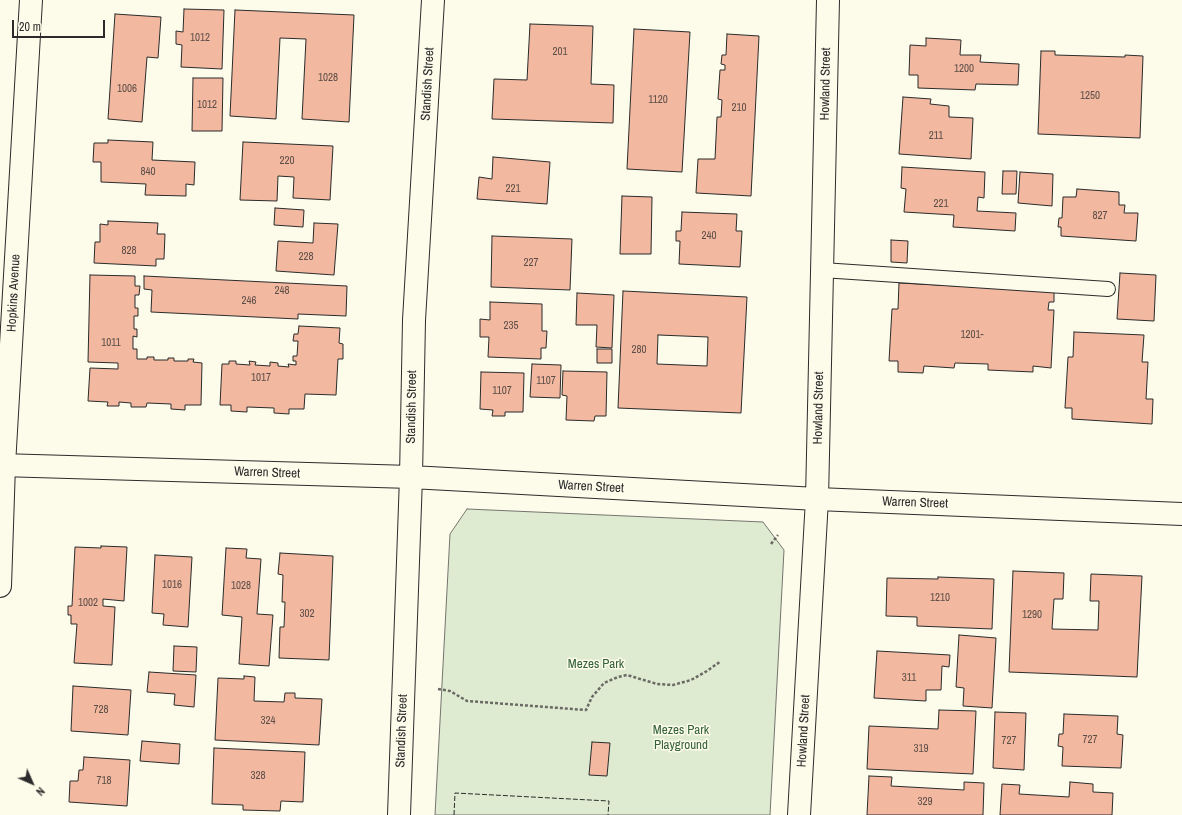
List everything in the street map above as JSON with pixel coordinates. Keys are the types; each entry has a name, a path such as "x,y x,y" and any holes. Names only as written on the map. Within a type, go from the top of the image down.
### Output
{"street":[{"name":"Hopkins Avenue","path":"0,586 2,465 31,0"},
{"name":"Standish Street","path":"399,815 411,477 414,320 433,0"},
{"name":"Howland Street","path":"799,815 817,499 828,0"},
{"name":"Warren Street","path":"2,465 411,477 817,499 1182,514"}],"lane":[{"path":"822,270 1108,289"}],"path":[{"path":"771,544 778,535"},
{"path":"438,688 450,691 467,701 586,710 592,697 604,683 618,677 627,675 657,684 673,685 691,680 721,661"}],"green space":[{"name":"Mezes Park","path":"467,509 763,522 784,550 770,815 435,815 450,534"}],"building":[{"path":"184,9 224,10 222,69 181,67 182,45 176,44 176,31 183,32"},
{"path":"235,10 354,15 349,122 302,119 306,39 280,38 276,119 230,116"},
{"path":"115,14 161,17 158,58 147,57 142,122 108,119"},
{"path":"530,24 593,26 591,84 614,85 613,123 492,119 494,79 527,80"},
{"path":"634,29 690,32 682,172 627,169"},
{"path":"727,34 759,36 751,196 696,193 698,159 715,159 717,117 721,117 722,100 718,99 720,70 725,70 725,65 721,64 722,55 726,55"},
{"path":"926,38 961,40 960,55 981,55 980,62 1019,64 1018,85 976,84 975,90 918,88 918,75 909,75 910,45 926,46"},
{"path":"1041,51 1055,51 1055,55 1125,57 1125,55 1143,56 1140,138 1038,134"},
{"path":"193,78 223,78 222,131 192,131"},
{"path":"903,97 931,99 930,104 949,106 949,117 973,118 971,159 899,154"},
{"path":"108,140 153,142 152,160 195,162 194,185 186,184 186,196 145,195 146,184 101,182 101,162 93,162 94,143 108,143"},
{"path":"243,142 333,146 330,200 293,198 294,177 278,176 277,201 240,200"},
{"path":"493,157 550,162 547,204 477,199 479,177 492,179"},
{"path":"902,167 985,172 984,198 978,197 977,211 1016,213 1015,231 953,227 954,215 904,212 906,189 901,188"},
{"path":"1003,171 1017,171 1016,194 1002,194"},
{"path":"1020,172 1053,174 1052,206 1018,203"},
{"path":"1077,189 1119,192 1119,205 1125,205 1124,213 1138,213 1136,241 1061,236 1061,227 1058,227 1059,218 1062,218 1063,197 1076,197"},
{"path":"622,196 652,197 651,254 620,254"},
{"path":"275,208 304,210 303,227 274,225"},
{"path":"682,212 737,214 736,231 742,231 740,267 679,264 680,241 676,241 676,231 681,231"},
{"path":"108,221 158,223 157,234 165,234 164,259 156,259 156,266 94,263 95,242 100,242 100,224 108,225"},
{"path":"314,223 338,224 334,275 276,271 278,241 313,243"},
{"path":"492,236 572,239 570,290 491,287"},
{"path":"891,240 908,241 907,263 891,262"},
{"path":"1120,273 1156,275 1154,321 1117,319"},
{"path":"90,275 135,276 135,286 140,286 139,295 135,295 135,308 138,308 138,316 134,316 134,329 137,329 137,337 133,336 133,349 137,349 137,359 154,357 154,360 168,360 168,358 174,358 174,361 188,361 188,359 194,359 193,362 202,363 201,405 185,405 185,410 171,409 171,404 147,403 146,407 131,407 131,403 119,402 119,406 107,406 108,402 88,401 90,368 118,369 118,363 88,362"},
{"path":"144,276 347,286 346,316 298,314 298,319 151,312 152,290 144,289"},
{"path":"899,283 1054,291 1054,302 1049,302 1048,310 1054,310 1051,368 1033,366 1033,372 988,370 988,364 955,363 954,368 924,366 923,373 898,372 898,361 889,361 892,309 898,309"},
{"path":"623,291 747,297 741,413 618,408","holes":["658,335 708,337 707,366 657,364"]},
{"path":"577,293 614,295 612,348 596,347 597,325 576,325"},
{"path":"490,302 542,304 542,331 547,331 546,348 541,348 541,359 488,357 489,337 480,337 480,319 490,320"},
{"path":"299,326 340,328 339,343 343,344 343,359 338,359 336,395 305,394 304,409 289,409 289,414 274,413 274,408 247,407 247,412 231,411 231,405 220,405 222,364 229,364 229,361 236,361 236,364 250,365 249,361 256,362 255,365 270,366 270,362 278,363 278,366 289,367 288,364 296,365 296,361 293,361 293,356 297,356 298,341 293,341 294,334 298,334"},
{"path":"1074,332 1144,335 1142,362 1148,362 1146,399 1153,399 1152,424 1072,419 1072,408 1065,408 1068,357 1073,357"},
{"path":"597,349 612,349 612,363 597,363"},
{"path":"532,364 561,365 560,398 530,397"},
{"path":"563,371 607,372 606,416 595,416 594,421 566,420 567,396 562,395"},
{"path":"481,372 524,373 523,412 505,412 505,416 492,416 493,410 480,409"},
{"path":"101,546 127,547 124,601 103,599 103,606 115,607 112,665 74,663 77,624 71,624 71,615 68,615 68,606 72,606 75,547 101,548"},
{"path":"226,548 247,549 246,558 261,559 257,614 273,615 269,666 239,664 242,617 222,615"},
{"path":"280,553 333,556 329,660 279,658 280,627 284,627 285,602 282,602 283,575 278,574"},
{"path":"155,555 192,557 188,627 163,625 164,614 152,613"},
{"path":"1013,571 1064,573 1063,599 1054,599 1052,629 1098,630 1099,601 1090,601 1091,574 1142,576 1137,677 1009,672"},
{"path":"938,577 994,579 992,629 917,626 917,617 886,616 887,578 938,579"},
{"path":"959,635 996,638 992,708 963,706 964,688 956,687"},
{"path":"174,646 197,647 196,672 173,671"},
{"path":"877,651 950,655 949,667 942,666 941,690 926,690 926,701 874,698"},
{"path":"149,672 196,675 194,707 174,705 175,694 147,692"},
{"path":"244,676 255,677 254,701 284,702 285,693 295,693 295,698 322,699 319,745 215,740 218,678 244,679"},
{"path":"73,686 131,690 128,735 71,731"},
{"path":"939,710 976,711 973,774 867,769 869,726 938,729"},
{"path":"995,712 1026,713 1024,770 993,768"},
{"path":"1064,714 1118,716 1117,734 1123,735 1121,768 1062,766 1063,747 1058,746 1059,734 1063,734"},
{"path":"142,741 180,744 179,764 140,761"},
{"path":"592,742 610,743 607,776 589,775"},
{"path":"214,748 305,752 303,802 281,801 280,811 243,810 243,805 212,804"},
{"path":"84,757 130,760 127,806 69,802 70,781 78,781 79,770 83,770"},
{"path":"869,776 892,777 891,786 964,790 964,782 984,783 983,815 867,815"},
{"path":"1070,782 1093,784 1093,792 1113,793 1112,815 1000,815 1002,784 1020,785 1019,794 1069,797"}],"fence":[{"path":"454,815 455,793 609,801 608,815"}],"park label":[{"name":"Mezes Park Playground","path":"681,738"}]}
